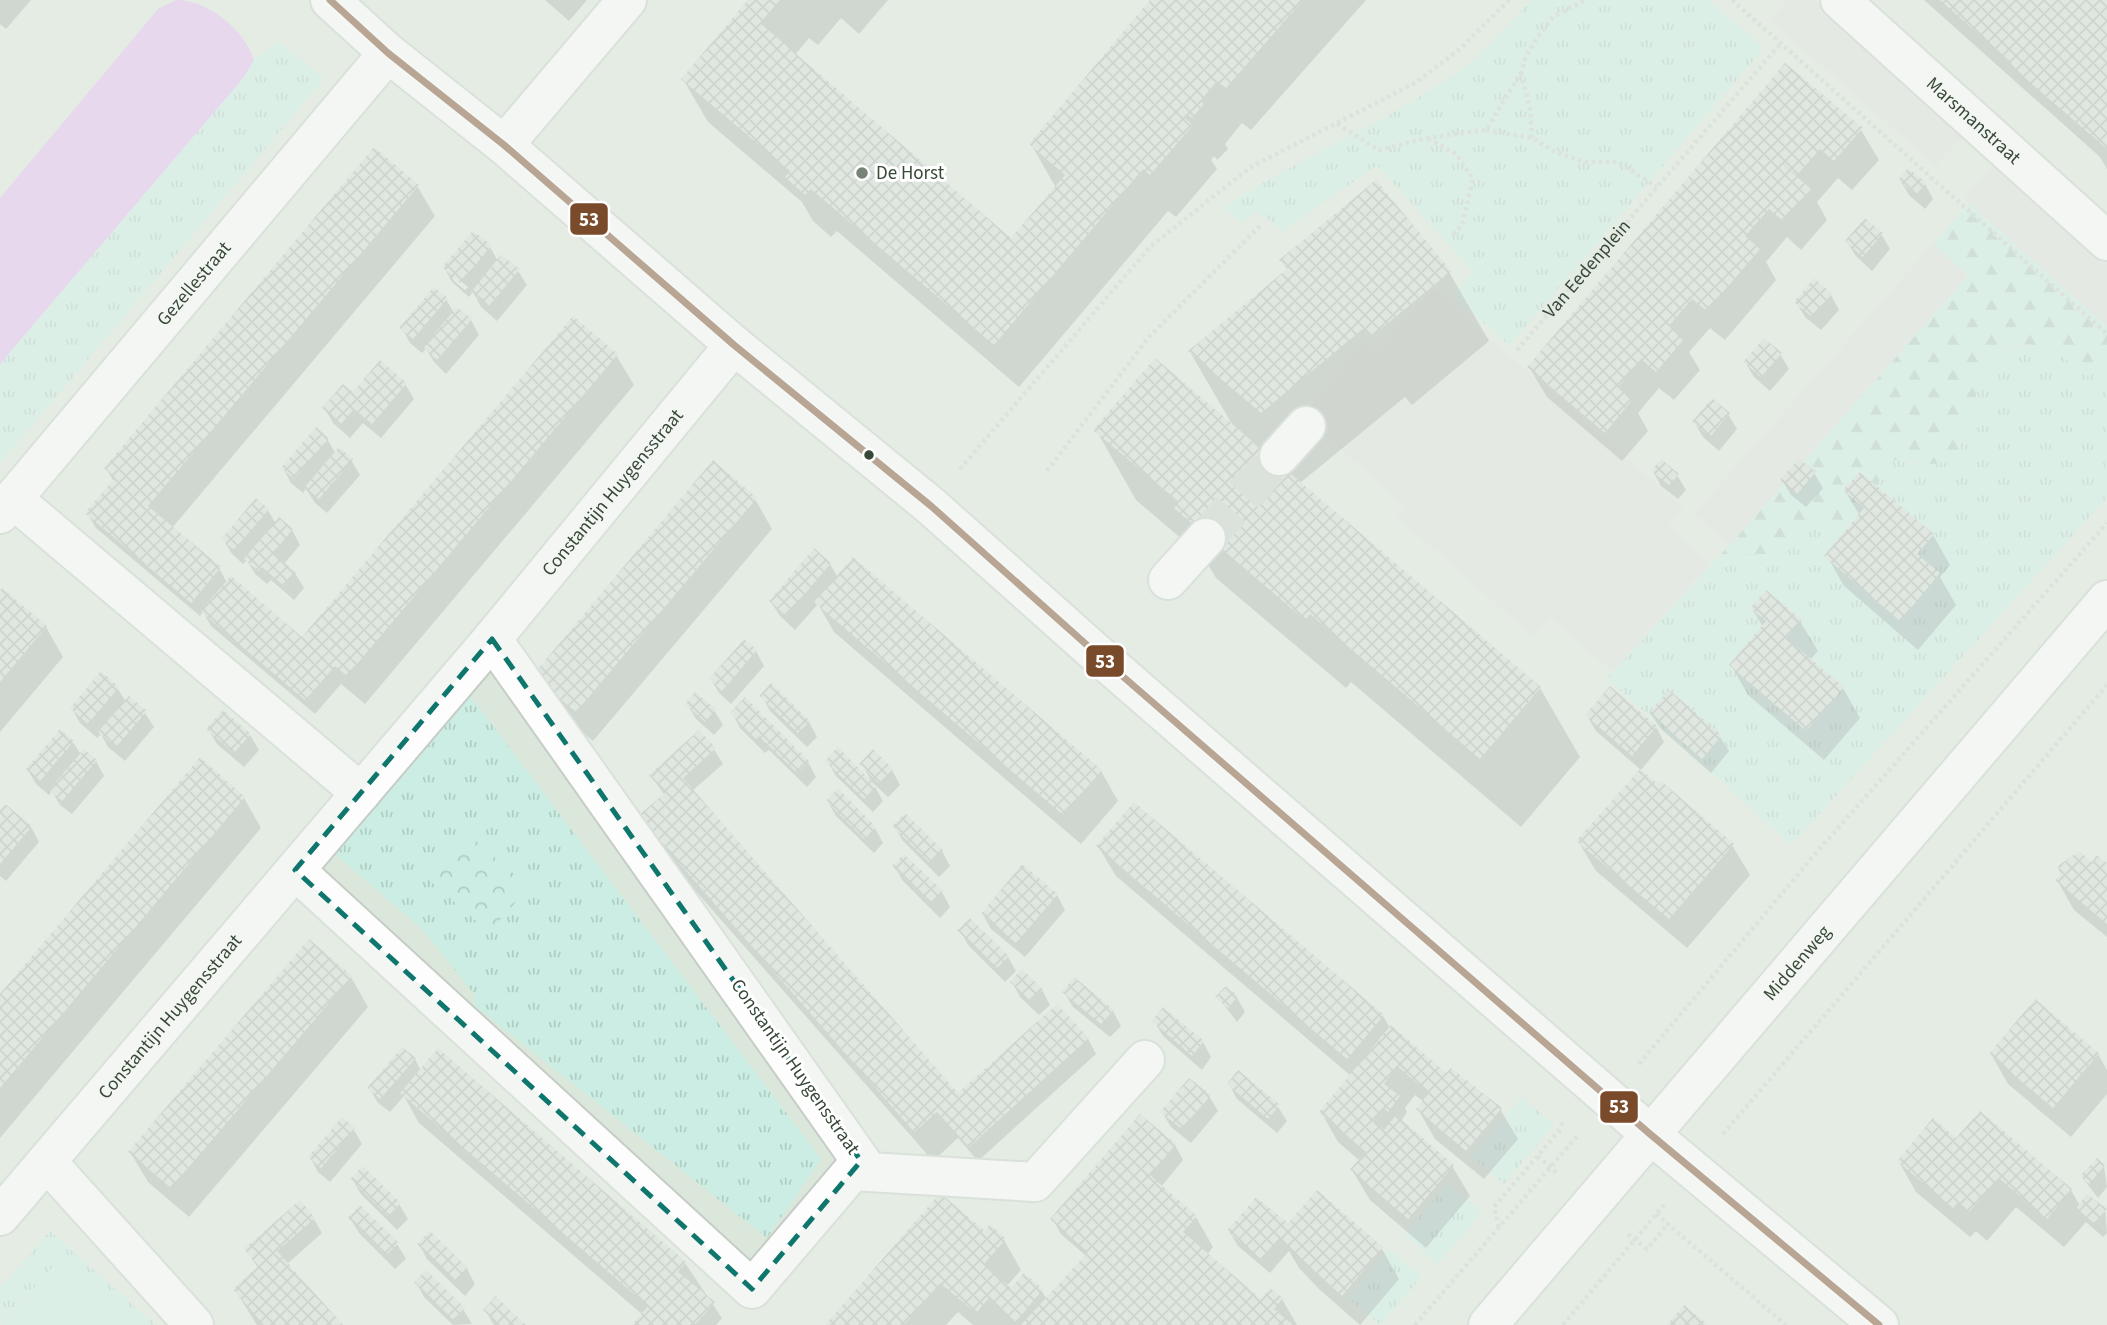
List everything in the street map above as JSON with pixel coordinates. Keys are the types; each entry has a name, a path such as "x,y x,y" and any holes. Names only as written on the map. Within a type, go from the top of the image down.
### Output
{"street":[{"path":"330,0 388,53 504,145 734,345 931,506 1097,654 1650,1134 1695,1168 1880,1325"},
{"path":"504,145 627,0"},
{"name":"Marsmanstraat","path":"1840,0 2107,241"},
{"name":"Gezellestraat","path":"6,506 388,53"},
{"name":"Constantijn Huygensstraat","path":"0,1216 492,639 734,345"},
{"path":"1279,456 1306,426"},
{"path":"6,506 361,793"},
{"path":"1168,580 1206,538"},
{"name":"Middenweg","path":"1488,1325 2107,600"},
{"name":"Constantijn Huygensstraat","path":"295,870 752,1289 861,1161 492,639"},
{"path":"853,1171 1035,1182 1145,1060"},
{"path":"47,1162 194,1325"}],"path":[{"path":"931,506 1026,389 1150,247 1250,168 1415,83 1461,48 1509,0"},
{"path":"1486,130 1521,73 1526,56 1553,17 1585,0"},
{"path":"1732,0 1782,41 2107,334"},
{"name":"Van Eedenplein","path":"1517,350 1782,41"},
{"path":"1521,73 1530,108 1532,138"},
{"path":"1338,124 1379,150 1427,138 1486,130 1532,138 1555,152 1585,162 1618,162 1657,187"},
{"path":"1427,138 1457,154 1473,179 1462,226 1453,234"},
{"path":"1047,471 1149,337 1262,224"},
{"path":"1646,1056 1816,853 2107,523"},
{"path":"1740,1115 2107,685"},
{"path":"1415,1325 1569,1146"},
{"path":"1538,1156 1563,1179"},
{"path":"1656,1214 1786,1325"},
{"path":"1563,1325 1649,1222"},
{"path":"1626,1232 1647,1249 1668,1224"}],"highlighted area":[{"path":"492,639 861,1161 752,1289 295,870"}],"shaded area":[{"path":"0,0 2107,0 2107,1325 0,1325"},
{"path":"176,0 200,5 223,18 242,38 254,60 244,77 0,364 0,198 158,9"},
{"path":"1788,0 1815,0 2107,257 2107,326 1964,199 1993,167 1961,138 1935,166 1770,20"},
{"path":"1933,244 1968,275 1729,546 1694,514"},
{"path":"1434,289 1684,508 1668,527 1710,563 1613,672 1550,617 1533,637 1396,516 1405,506 1302,416 1366,343 1377,353"}],"green space":[{"path":"1531,0 1709,0 1764,48 1509,346 1453,295 1473,272 1377,165 1283,231 1256,211 1241,223 1223,208 1252,189 1434,88 1481,53"},
{"path":"279,42 324,79 0,464 0,364 244,77 254,60"},
{"path":"1972,200 2107,320 2107,367 2088,376 2061,355 2041,346 2019,345 2007,349 1994,358 1985,370 1968,429 1962,443 1952,455 1934,464 1902,460 1887,463 1871,507 1859,520 1847,526 1816,526 1797,530 1774,554 1721,554 1968,276 1933,244"},
{"path":"2034,344 2053,349 2088,376 2107,367 2107,498 1791,845 1607,678 1721,554 1774,554 1787,538 1799,530 1811,526 1852,526 1865,513 1887,463 1899,460 1922,463 1942,459 1954,453 1963,439 1980,380 1986,369 2003,353 2016,347"},
{"path":"468,693 821,1159 767,1238 474,1005 475,995 422,929 334,853"},
{"path":"469,835 529,887 489,932 429,880"},
{"path":"1522,1097 1554,1125 1504,1184 1471,1156"},
{"path":"1448,1183 1482,1212 1438,1264 1404,1235"},
{"path":"50,1231 156,1325 144,1325 63,1256 0,1325 0,1288"},
{"path":"1389,1249 1422,1277 1380,1325 1348,1298"},
{"path":"63,1256 144,1325 3,1325"}],"building":[{"name":"De Horst","path":"748,0 780,0 760,23 1011,238 1065,175 1029,144 1150,0 1303,0 1226,88 1217,81 1200,101 1204,104 1192,118 1188,115 1185,118 1193,125 1150,175 1143,169 994,345 811,189 805,195 785,177 790,171 681,79"},
{"path":"1940,0 2107,0 2107,149 2010,65 2012,63"},
{"path":"1785,63 1863,128 1834,161 1820,149 1797,175 1777,159 1811,189 1783,221 1769,209 1745,236 1760,249 1707,311 1692,299 1669,326 1684,339 1656,372 1641,359 1618,387 1632,400 1605,433 1527,367"},
{"path":"374,147 419,185 148,506 221,567 191,603 85,513 115,478 104,468"},
{"path":"1908,168 1926,183 1916,195 1898,180"},
{"path":"1376,180 1451,271 1371,337 1364,328 1261,413 1188,351 1287,269 1279,260"},
{"path":"1865,218 1883,233 1863,257 1845,241"},
{"path":"473,231 492,245 460,283 442,267"},
{"path":"501,255 520,269 488,307 471,292"},
{"path":"1814,278 1832,294 1812,317 1794,302"},
{"path":"434,287 448,298 413,339 399,328"},
{"path":"457,307 472,319 437,360 423,347"},
{"path":"573,316 618,354 347,676 335,666 305,700 200,611 231,576 302,637"},
{"path":"1764,338 1782,353 1761,377 1743,362"},
{"path":"1155,358 1541,687 1480,759 1310,614 1305,620 1174,508 1179,502 1093,430"},
{"path":"380,360 407,383 372,424 354,409 341,424 322,408 343,384 353,392"},
{"path":"1712,398 1730,413 1710,437 1692,422"},
{"path":"316,427 329,438 294,479 281,468"},
{"path":"339,447 353,459 318,500 304,488"},
{"path":"1799,458 1816,472 1797,494 1780,480"},
{"path":"1661,459 1679,474 1669,485 1651,471"},
{"path":"713,460 757,498 576,712 532,676"},
{"path":"1860,472 1934,534 1917,554 1940,573 1900,621 1824,556 1864,508 1843,490"},
{"path":"256,498 269,509 234,550 221,539"},
{"path":"279,517 293,529 273,553 296,572 284,586 262,567 258,571 244,559"},
{"path":"814,548 831,563 786,616 769,601"},
{"path":"853,557 1102,770 1063,815 814,602"},
{"path":"2,588 47,626 0,682 0,591"},
{"path":"1766,590 1802,620 1786,638 1844,687 1806,731 1729,665 1766,621 1750,608"},
{"path":"744,639 757,650 722,691 709,679"},
{"path":"101,671 119,687 88,724 70,708"},
{"path":"771,683 810,721 798,733 759,696"},
{"path":"1610,686 1657,726 1632,756 1585,715"},
{"path":"1669,690 1722,735 1702,759 1649,713"},
{"path":"695,692 716,709 705,722 685,704"},
{"path":"129,696 147,711 116,747 98,732"},
{"path":"745,697 809,761 797,773 759,736 756,739 730,713"},
{"path":"223,710 251,734 234,753 206,729"},
{"path":"60,729 74,741 40,781 26,769"},
{"path":"699,730 716,748 683,778 958,1093 1057,1004 1089,1038 969,1147 937,1112 914,1132 638,816 665,793 649,775"},
{"path":"838,747 876,786 864,799 825,761"},
{"path":"84,749 97,760 62,801 49,790"},
{"path":"873,749 893,769 879,783 859,764"},
{"path":"200,757 245,797 0,1088 0,994"},
{"path":"1640,769 1658,784 1661,781 1734,844 1669,919 1576,841"},
{"path":"838,788 876,827 864,839 826,801"},
{"path":"1134,802 1384,1015 1347,1059 1096,846"},
{"path":"5,804 32,826 0,864 0,810"},
{"path":"905,813 943,850 930,863 892,826"},
{"path":"2079,851 2092,862 2097,855 2107,863 2107,924 2055,880 2060,875 2058,866"},
{"path":"904,854 943,891 931,904 892,866"},
{"path":"1022,864 1058,894 1016,943 981,914"},
{"path":"970,918 1009,956 996,969 957,930"},
{"path":"309,939 352,976 171,1188 128,1152"},
{"path":"1022,969 1043,989 1030,1001 1010,982"},
{"path":"1074,977 1114,1010 1101,1024 1062,992"},
{"path":"1226,986 1238,996 1228,1008 1215,997"},
{"path":"2035,999 2099,1053 2053,1108 1989,1054"},
{"path":"1163,1007 1204,1041 1192,1056 1152,1021"},
{"path":"1391,1025 1446,1073 1451,1068 1502,1108 1466,1151 1416,1109 1429,1093 1397,1066 1384,1084 1400,1096 1388,1112 1384,1108 1373,1121 1384,1130 1396,1115 1454,1165 1408,1219 1350,1169 1366,1152 1319,1112"},
{"path":"402,1047 416,1058 380,1099 367,1088"},
{"path":"438,1048 686,1262 678,1272 715,1302 695,1325 632,1325 648,1306 400,1093"},
{"path":"1238,1070 1280,1105 1268,1119 1227,1084"},
{"path":"1189,1078 1211,1095 1182,1129 1160,1112"},
{"path":"1980,1111 2072,1189 2047,1219 1999,1178 1969,1212 1958,1202 1953,1208 1897,1161 1933,1118 1956,1138"},
{"path":"1140,1114 1176,1144 1150,1175 1197,1216 1183,1232 1261,1299 1270,1288 1283,1298 1274,1309 1293,1325 1021,1325 1088,1252 1050,1219"},
{"path":"342,1117 355,1128 321,1168 308,1157"},
{"path":"2097,1158 2105,1165 2089,1184 2080,1176"},
{"path":"363,1166 401,1203 388,1216 350,1179"},
{"path":"1317,1190 1383,1247 1342,1296 1279,1238 1261,1259 1227,1231 1256,1197 1288,1223"},
{"path":"940,1193 985,1231 990,1224 1006,1239 984,1264 1011,1288 1024,1273 1043,1289 1016,1322 989,1298 976,1313 940,1283 904,1325 825,1325"},
{"path":"2087,1194 2107,1209 2094,1223 2076,1208"},
{"path":"300,1200 315,1218 277,1251 343,1325 264,1325 233,1289 258,1266 244,1249"},
{"path":"360,1205 399,1243 386,1255 348,1218"},
{"path":"430,1231 468,1268 455,1282 417,1244"},
{"path":"426,1270 465,1308 452,1320 414,1282"},
{"path":"496,1296 526,1325 499,1325 483,1310"},
{"path":"1684,1305 1708,1325 1667,1325"}],"tunnel":[{"path":"1206,538 1279,456"}],"transit line":[{"name":"53","path":"330,0 388,53 504,145 734,345 931,506 1097,654 1650,1134 1879,1325"}],"place":[{"name":"De Horst","path":"862,173"}]}
